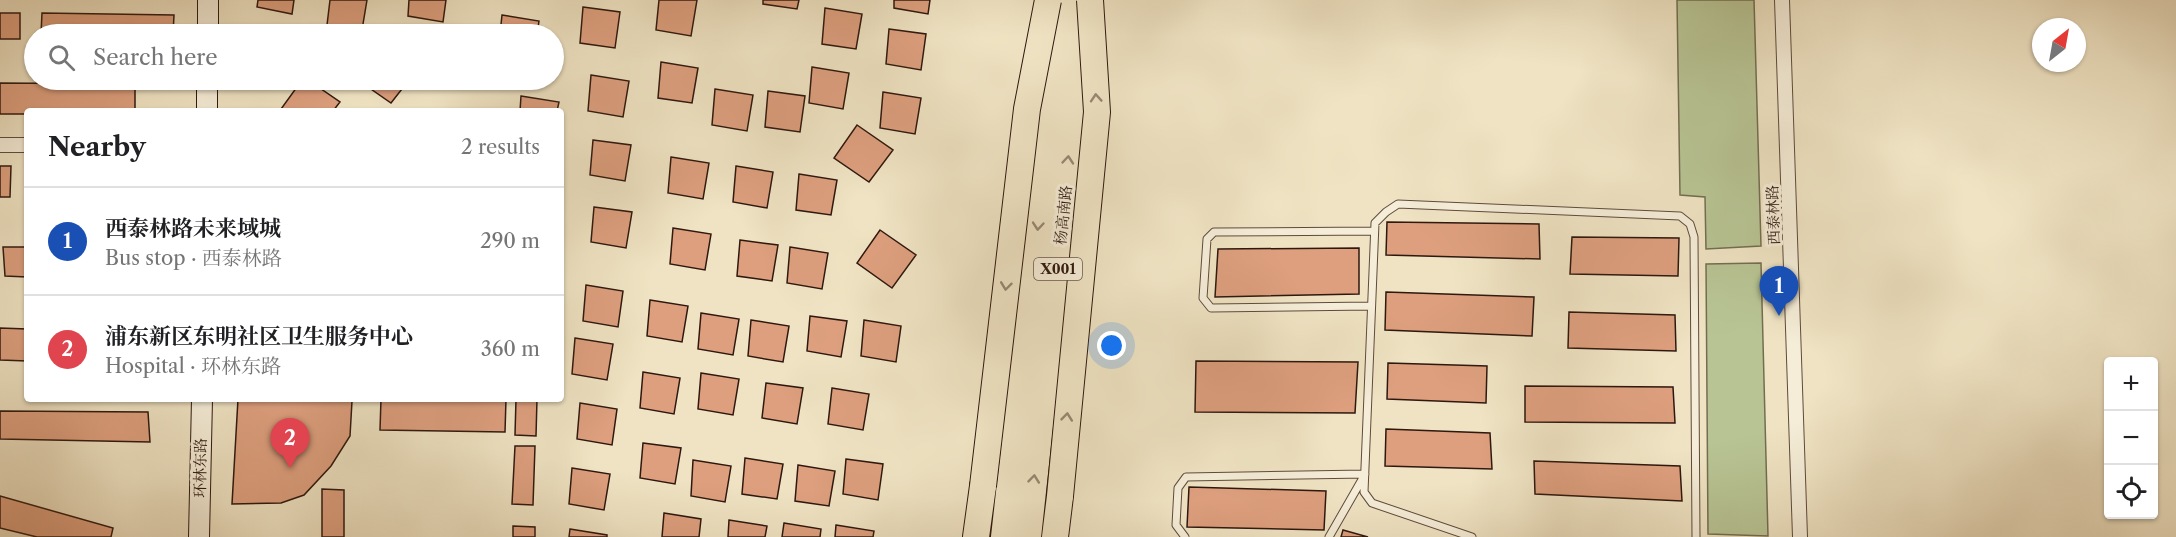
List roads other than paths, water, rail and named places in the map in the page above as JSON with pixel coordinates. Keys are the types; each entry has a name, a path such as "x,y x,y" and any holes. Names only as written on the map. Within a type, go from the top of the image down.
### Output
{"highway":[{"path":"976,537 1027,109 1048,0"},
{"name":"杨高南路","path":"1004,537 1034,271 1056,0"},
{"name":"杨高南路","path":"1028,537 1065,198 1082,0"},
{"path":"1055,537 1097,112 1090,0"}],"street":[{"path":"208,0 208,24"},
{"name":"西泰林路","path":"1782,0 1800,537"},
{"path":"207,90 207,108"},
{"path":"0,145 24,146"},
{"name":"环林东路","path":"199,537 202,402"}],"lane":[{"path":"1472,537 1372,503 1364,492 1374,231 1375,223 1398,204 1680,216 1690,224 1694,237 1696,537"},
{"path":"1371,306 1210,308 1203,298 1207,240 1214,232 1374,231"},
{"path":"1185,537 1176,525 1178,488 1186,477 1365,474"},
{"path":"1329,537 1365,474"}],"place":[{"name":"西泰林路未来域城","path":"1779,316"},
{"name":"浦东新区东明社区卫生服务中心","path":"290,468"}]}
